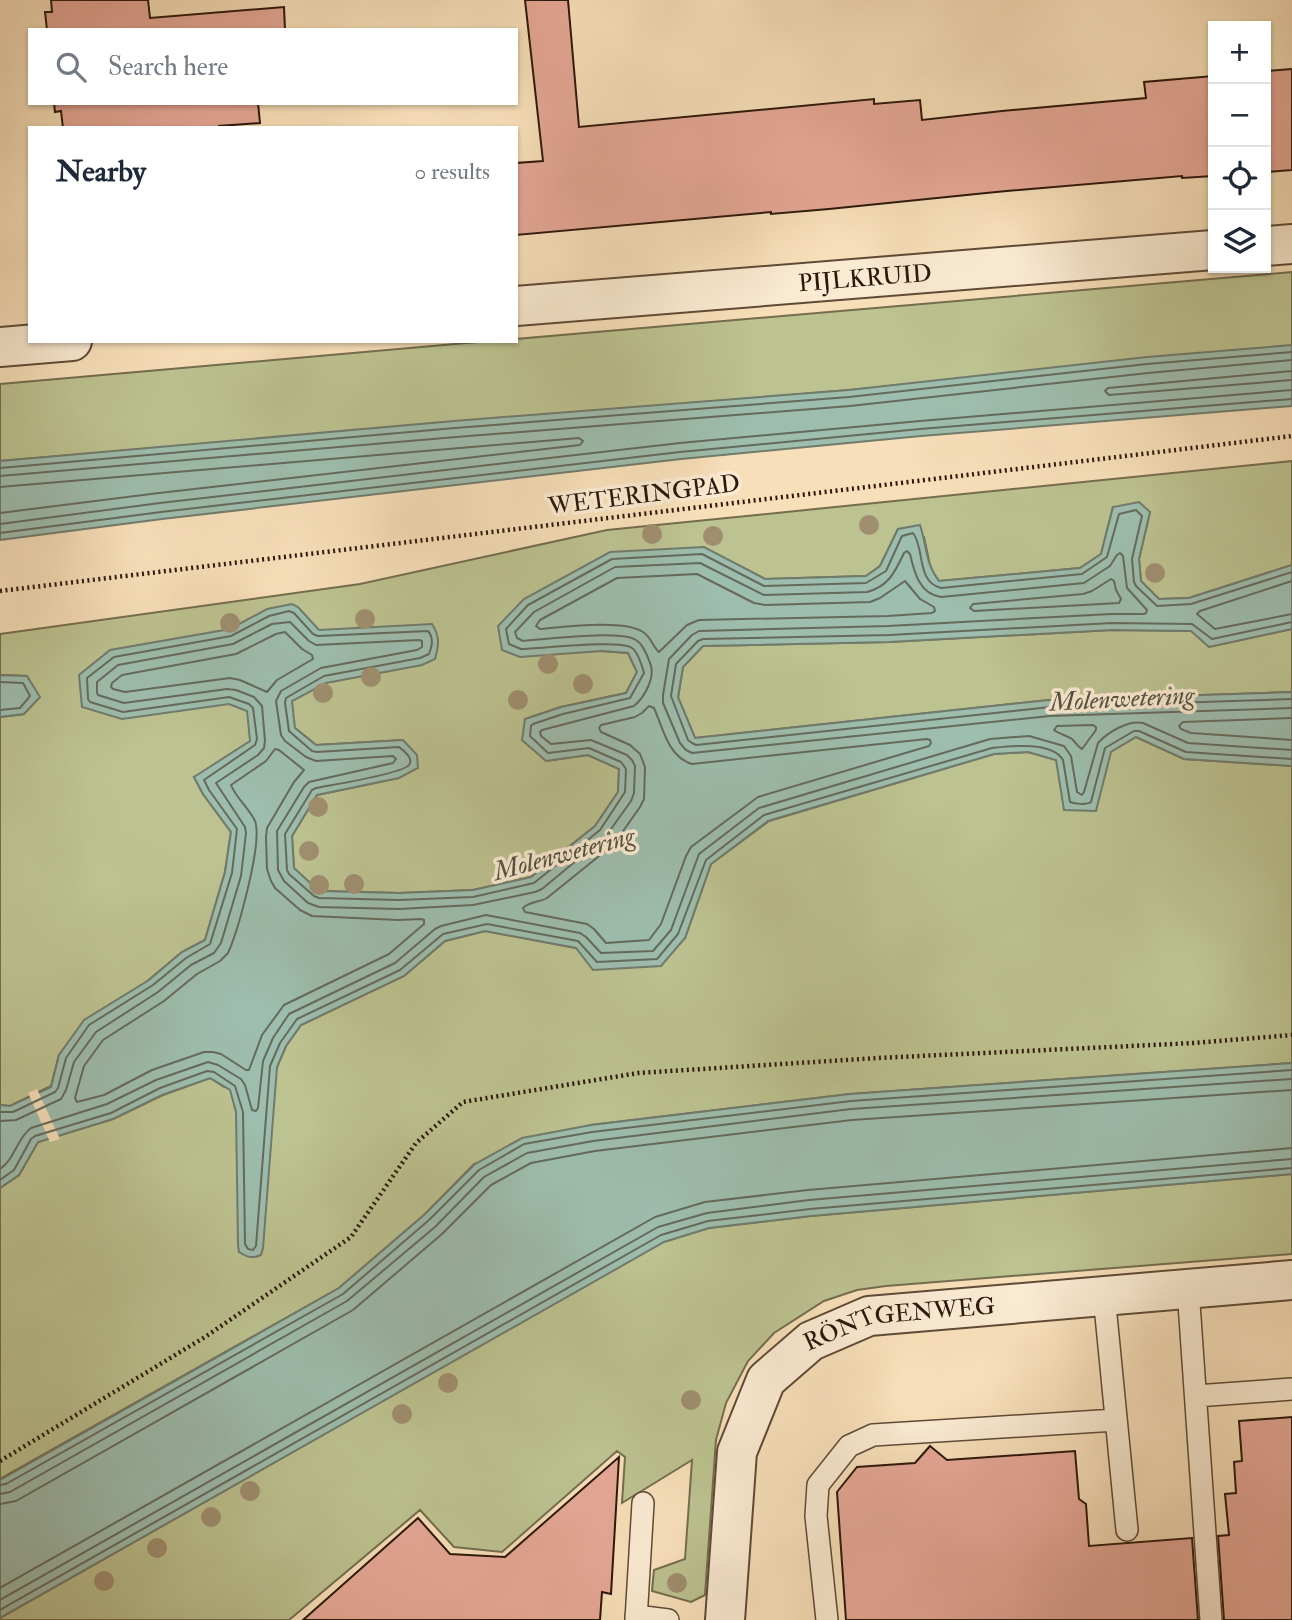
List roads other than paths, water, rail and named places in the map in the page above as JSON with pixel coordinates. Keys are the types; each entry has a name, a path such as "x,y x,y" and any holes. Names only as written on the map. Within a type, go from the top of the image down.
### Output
{"street":[{"path":"1271,246 1292,244"},
{"name":"PIJLKRUID","path":"518,306 1208,250"},
{"path":"0,347 48,343"},
{"name":"RÖNTGENWEG","path":"725,1620 737,1452 766,1380 811,1341 869,1315 1292,1280"}],"lane":[{"path":"1188,1289 1210,1620"},
{"path":"1104,1295 1127,1530"},
{"path":"1196,1396 1292,1389"},
{"path":"827,1620 816,1516 818,1485 849,1446 873,1435 1116,1420"},
{"path":"643,1503 636,1618 668,1620"}],"water":[{"path":"1292,345 1292,406 921,436 681,459 0,540 0,461 849,390 1147,357"},
{"name":"Molenwetering","path":"1139,502 1150,512 1139,559 1141,581 1159,599 1189,598 1292,565 1292,629 1209,647 1191,631 1112,630 889,642 703,646 683,667 678,697 695,738 1049,700 1292,692 1292,766 1184,759 1136,737 1111,752 1096,811 1064,810 1056,760 1028,752 994,754 768,821 711,864 685,938 661,966 593,970 576,948 485,931 445,941 404,976 301,1025 286,1046 277,1067 263,1248 258,1256 250,1257 239,1252 236,1112 230,1090 210,1078 162,1095 113,1119 38,1142 19,1175 0,1188 0,1105 10,1106 51,1087 59,1055 84,1020 149,980 182,952 205,940 225,872 231,832 194,777 250,741 247,711 229,704 122,719 82,707 79,675 110,650 230,629 267,609 292,604 319,630 432,624 438,641 435,659 422,665 326,683 292,701 295,728 316,745 403,740 417,755 418,768 399,778 317,795 292,836 294,868 319,891 399,893 473,890 531,877 595,826 618,792 619,769 588,755 546,761 522,740 525,719 561,707 626,693 637,672 628,653 602,651 520,657 502,650 498,626 524,599 610,552 704,547 765,579 866,576 880,566 898,529 920,525 929,561 939,581 1080,568 1101,554 1113,507"},
{"path":"0,675 27,676 40,697 24,714 0,717"},
{"path":"1292,1063 1292,1174 811,1216 709,1228 664,1242 0,1618 0,1480 339,1288 424,1215 475,1164 522,1138 591,1125 850,1094"}]}
